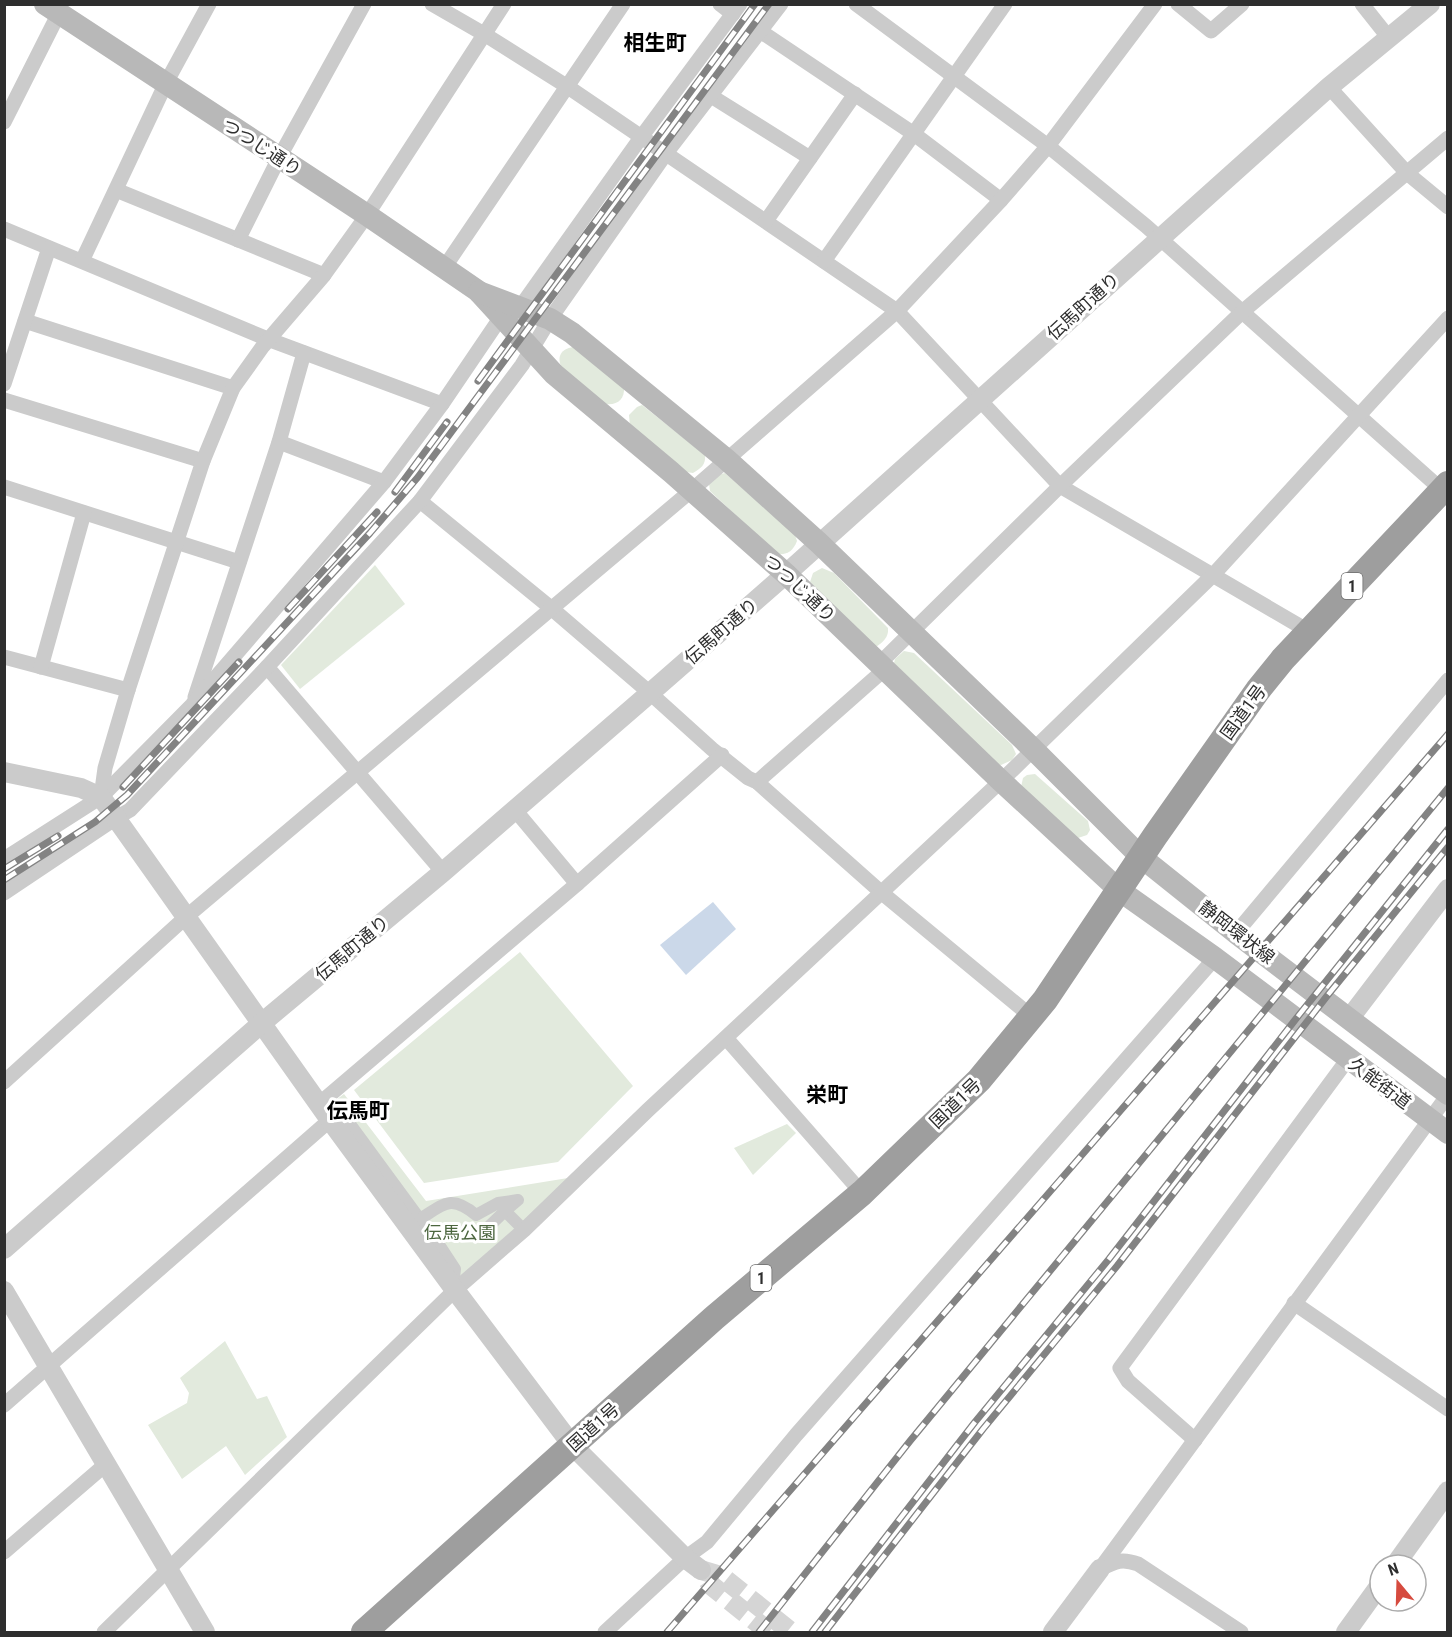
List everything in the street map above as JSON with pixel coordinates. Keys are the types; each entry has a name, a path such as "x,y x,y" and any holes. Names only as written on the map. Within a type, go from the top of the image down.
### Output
{"highway":[{"name":"国道1号","path":"364,1632 714,1318 862,1193 980,1080 1032,1017 1258,690 1283,659 1445,487"}],"main road":[{"name":"つつじ通り","path":"52,9 367,215 478,291 554,374 692,490 786,574 1001,781 1119,890"},
{"name":"つつじ通り","path":"478,291 521,306 550,319 572,333 726,459 819,543 1034,749 1141,857"},
{"name":"静岡環状線","path":"1141,857 1341,1013"},
{"name":"静岡環状線","path":"1119,890 1215,958 1313,1033"},
{"name":"久能街道","path":"1341,1013 1448,1094"},
{"name":"久能街道","path":"1313,1033 1448,1133"}],"street":[{"path":"82,261 165,83 209,4"},
{"path":"238,240 279,158 364,4"},
{"path":"432,4 568,87 897,311 1060,486 1310,632"},
{"path":"101,797 105,768 128,690 203,461 233,388 240,376 324,275 367,215 504,4"},
{"path":"444,268 623,4"},
{"path":"4,893 130,810 267,667 420,501 532,350 550,319 667,153 781,4"},
{"path":"856,4 1048,146 1160,237 1358,416 1445,487"},
{"path":"824,261 1005,4"},
{"path":"4,1082 186,917 692,490 897,311 1048,146 1155,4"},
{"path":"1178,4 1211,31 1242,4"},
{"path":"1362,4 1389,38"},
{"name":"伝馬町通り","path":"4,1249 263,1022 443,872 650,693 1329,87 1430,4"},
{"path":"521,306 731,8"},
{"path":"4,122 52,9"},
{"path":"760,32 914,134 1001,200"},
{"path":"1329,87 1407,173 1448,207"},
{"path":"766,221 855,94"},
{"path":"711,96 810,158"},
{"path":"757,782 882,666 911,632 1242,312 1448,138"},
{"path":"116,190 324,275"},
{"path":"4,230 270,340 442,404"},
{"path":"4,384 49,248"},
{"path":"4,859 101,797 192,705 384,482 442,404 501,316"},
{"path":"104,1632 454,1289 525,1230 648,1110 1001,781 1213,575 1448,318"},
{"path":"25,321 233,388"},
{"path":"192,705 279,442 304,353"},
{"path":"4,400 203,461"},
{"path":"279,442 384,482"},
{"path":"4,487 239,562"},
{"path":"420,501 551,608 712,750 722,755 748,778 757,782 882,892 1032,1017"},
{"path":"41,667 84,513"},
{"path":"4,657 128,690"},
{"path":"267,667 443,872"},
{"path":"1236,933 1448,680"},
{"path":"4,1405 48,1368 324,1108 722,755"},
{"path":"4,772 81,788 101,797 454,1289 572,1445 685,1558 701,1570"},
{"path":"515,810 577,884"},
{"path":"1341,1013 1448,889"},
{"path":"605,1632 685,1558 707,1542 804,1426 1215,958"},
{"path":"726,1038 862,1193"},
{"path":"1195,1440 1128,1380 1120,1368 1348,1059"},
{"path":"1053,1632 1448,1094"},
{"path":"324,1108 342,1113 420,1220 425,1226 446,1232 479,1236 518,1200 498,1203 476,1215 463,1204 445,1203 420,1220"},
{"path":"505,1211 525,1230"},
{"path":"446,1232 436,1240 455,1269 454,1289"},
{"path":"4,1291 205,1632"},
{"path":"1294,1303 1448,1409"},
{"path":"4,1552 105,1465"},
{"path":"1404,1553 1448,1491"},
{"path":"1100,1569 1127,1559 1241,1632"},
{"path":"1346,1632 1368,1602"}],"green space":[{"path":"573,347 624,387 619,401 605,404 562,368 561,354"},
{"path":"642,405 705,455 701,468 693,473 686,472 630,426 629,415"},
{"path":"725,473 795,535 797,541 790,552 777,554 710,491 709,484 718,475"},
{"path":"375,565 405,604 300,689 281,665"},
{"path":"822,568 834,573 888,628 886,637 876,647 810,582 813,573"},
{"path":"904,651 914,653 1012,745 1016,754 1012,760 1001,765 997,764 894,663"},
{"path":"1035,774 1088,821 1090,830 1087,835 1078,838 1021,787 1023,778"},
{"path":"520,952 633,1086 558,1162 424,1183 354,1090"},
{"name":"伝馬公園","path":"344,1094 426,1201 568,1178 455,1290 328,1106"},
{"path":"787,1124 796,1133 753,1175 734,1148"},
{"path":"225,1341 257,1399 267,1396 287,1437 245,1475 226,1446 182,1479 148,1425 187,1403 189,1393 180,1378"}],"water":[{"path":"713,902 736,929 686,975 660,945"}],"tunnel":[{"path":"769,1632 712,1586 701,1570 721,1576 791,1632"}],"railway":[{"path":"478,381 755,4"},
{"path":"4,880 95,822 127,795 370,533 418,477 769,4"},
{"path":"395,492 447,422"},
{"path":"288,609 377,512"},
{"path":"123,787 239,662"},
{"path":"667,1632 1448,734"},
{"path":"759,1632 910,1441 1448,788"},
{"path":"812,1632 975,1422 1109,1259 1295,1020 1448,829"},
{"path":"4,869 58,836"},
{"path":"825,1632 983,1429 1117,1266 1327,996 1448,847"}],"district":[{"name":"相生町","path":"655,43"},
{"name":"栄町","path":"827,1095"},
{"name":"伝馬町","path":"358,1111"}]}
